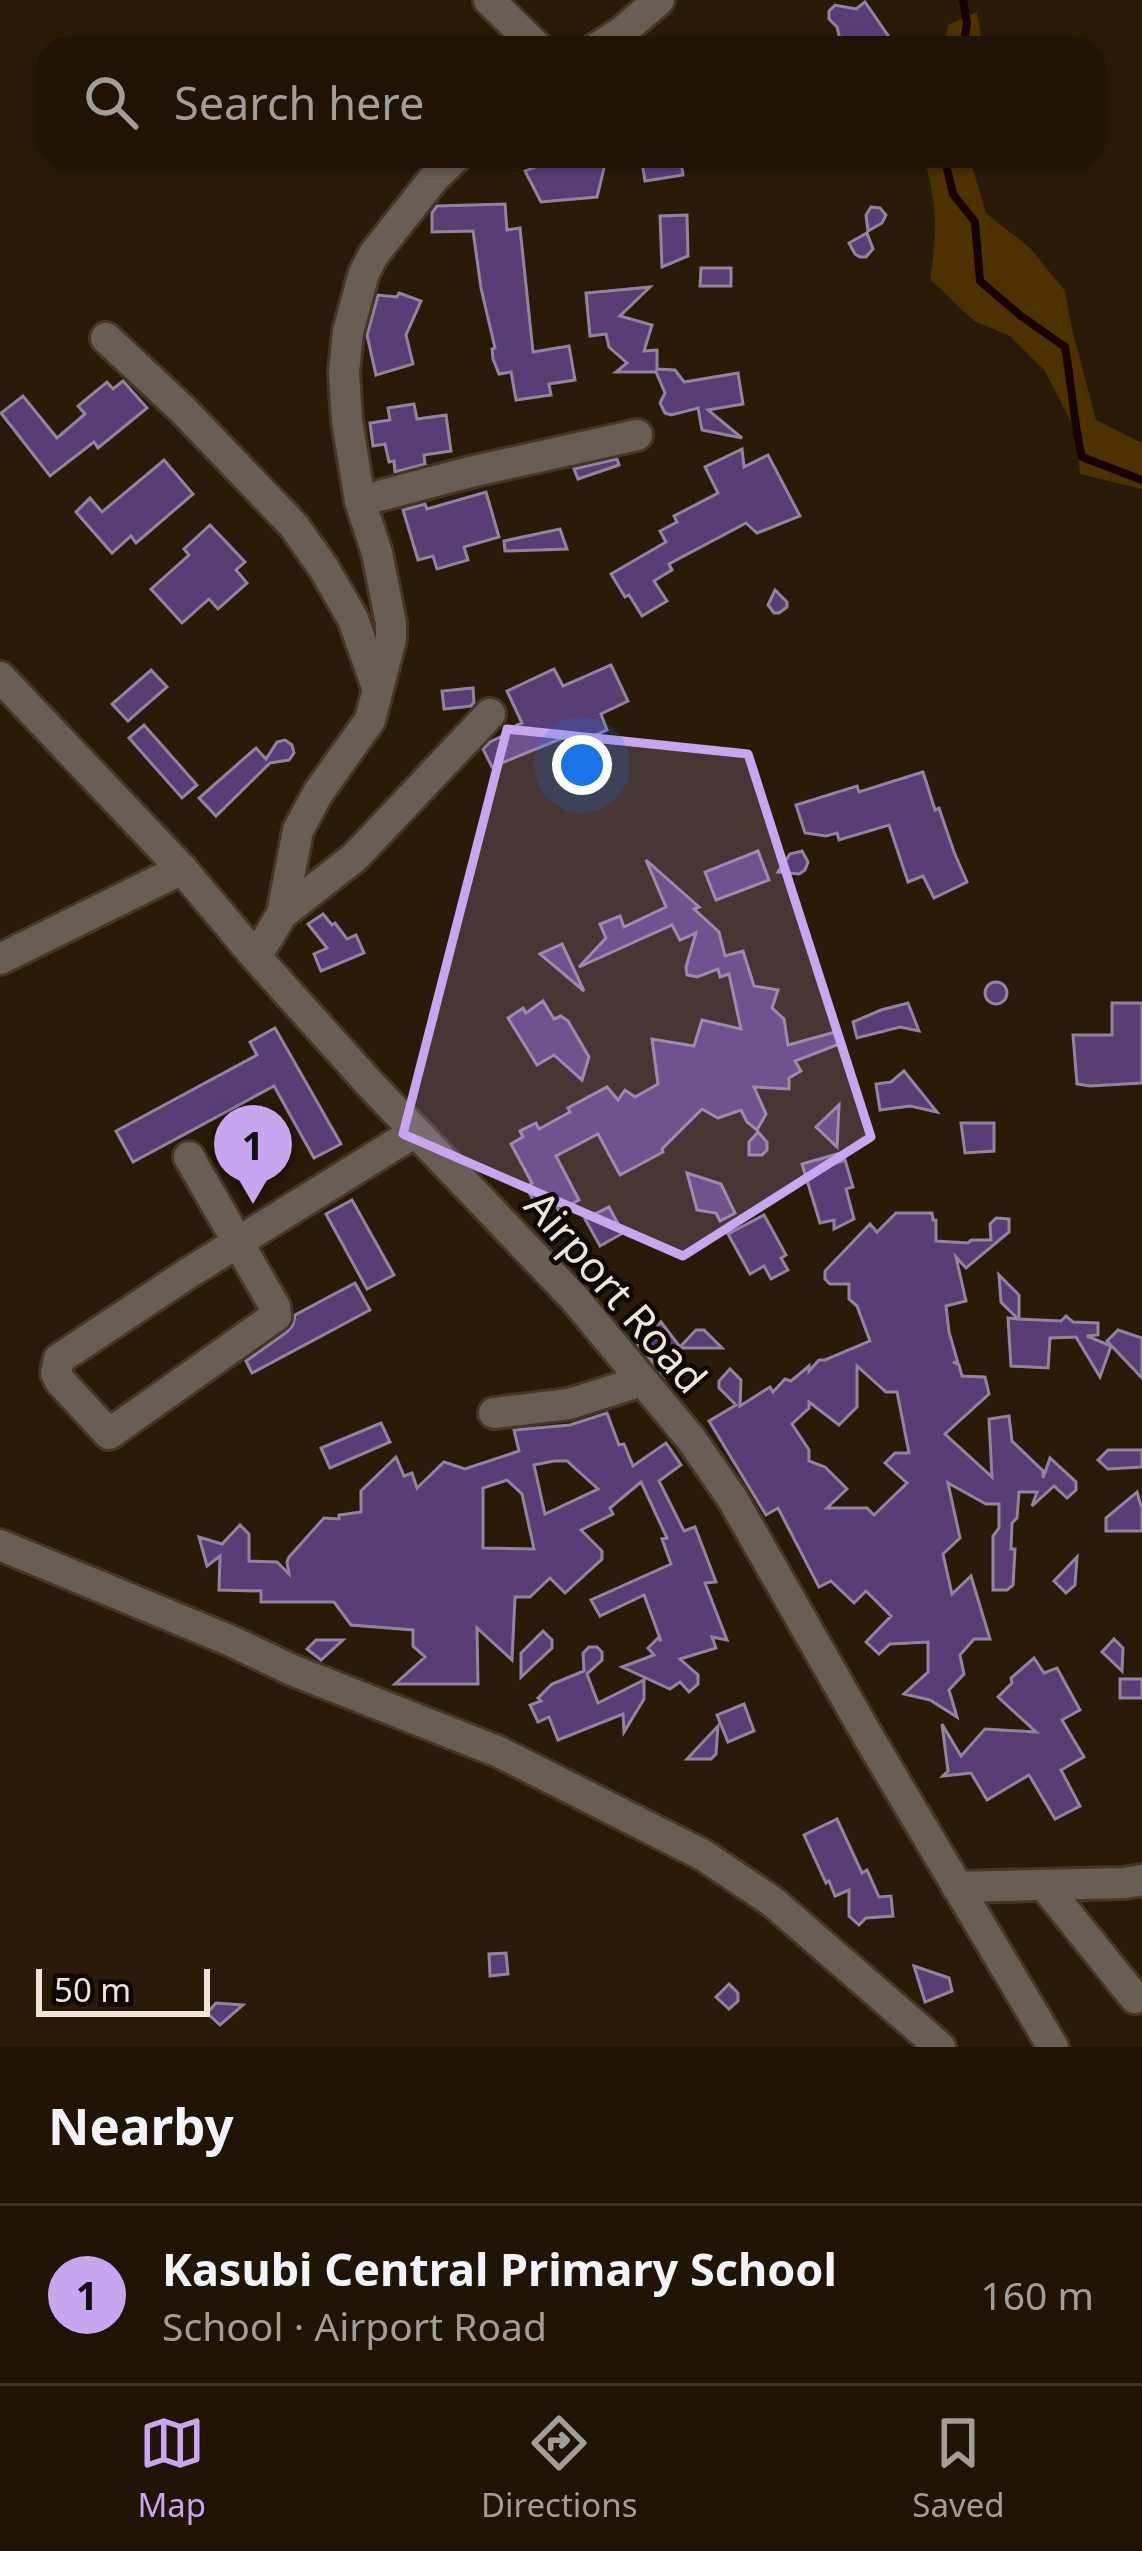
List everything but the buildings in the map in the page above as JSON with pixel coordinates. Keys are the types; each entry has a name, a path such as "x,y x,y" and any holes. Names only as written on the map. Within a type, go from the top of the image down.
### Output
{"street":[{"path":"490,0 526,36"},
{"path":"615,36 659,0"},
{"path":"256,957 282,914 298,830 370,720 391,639 347,421 348,332 374,254 444,168"},
{"path":"106,338 294,526 353,619 377,687"},
{"path":"361,501 637,435"},
{"name":"Airport Road","path":"0,677 182,868 256,957 574,1298 692,1439 732,1498 1053,2047"},
{"path":"282,914 355,857 490,714"},
{"path":"0,958 182,868"},
{"path":"189,1157 238,1243 275,1306 276,1316 109,1434 60,1381 56,1373 59,1359 187,1274 238,1243 416,1132"},
{"path":"494,1414 569,1403 642,1382"},
{"path":"0,1545 292,1670 500,1752 703,1855 773,1902 940,2047"},
{"path":"957,1887 1142,1880"},
{"path":"1045,1886 1135,1998"}],"highlighted area":[{"path":"507,729 748,754 871,1137 683,1256 403,1134"}],"shaded area":[{"path":"977,12 981,36 946,36 948,25"},
{"path":"927,168 973,168 986,213 1030,248 1065,291 1096,420 1142,443 1142,489 1080,474 1076,432 1045,371 1010,336 974,321 930,279 935,218"}],"waterway":[{"path":"963,0 965,36"},
{"path":"947,168 953,194 975,222 980,281 1065,347 1082,457 1142,480"}],"place":[{"name":"Kasubi Central Primary School","path":"253,1204"}]}
